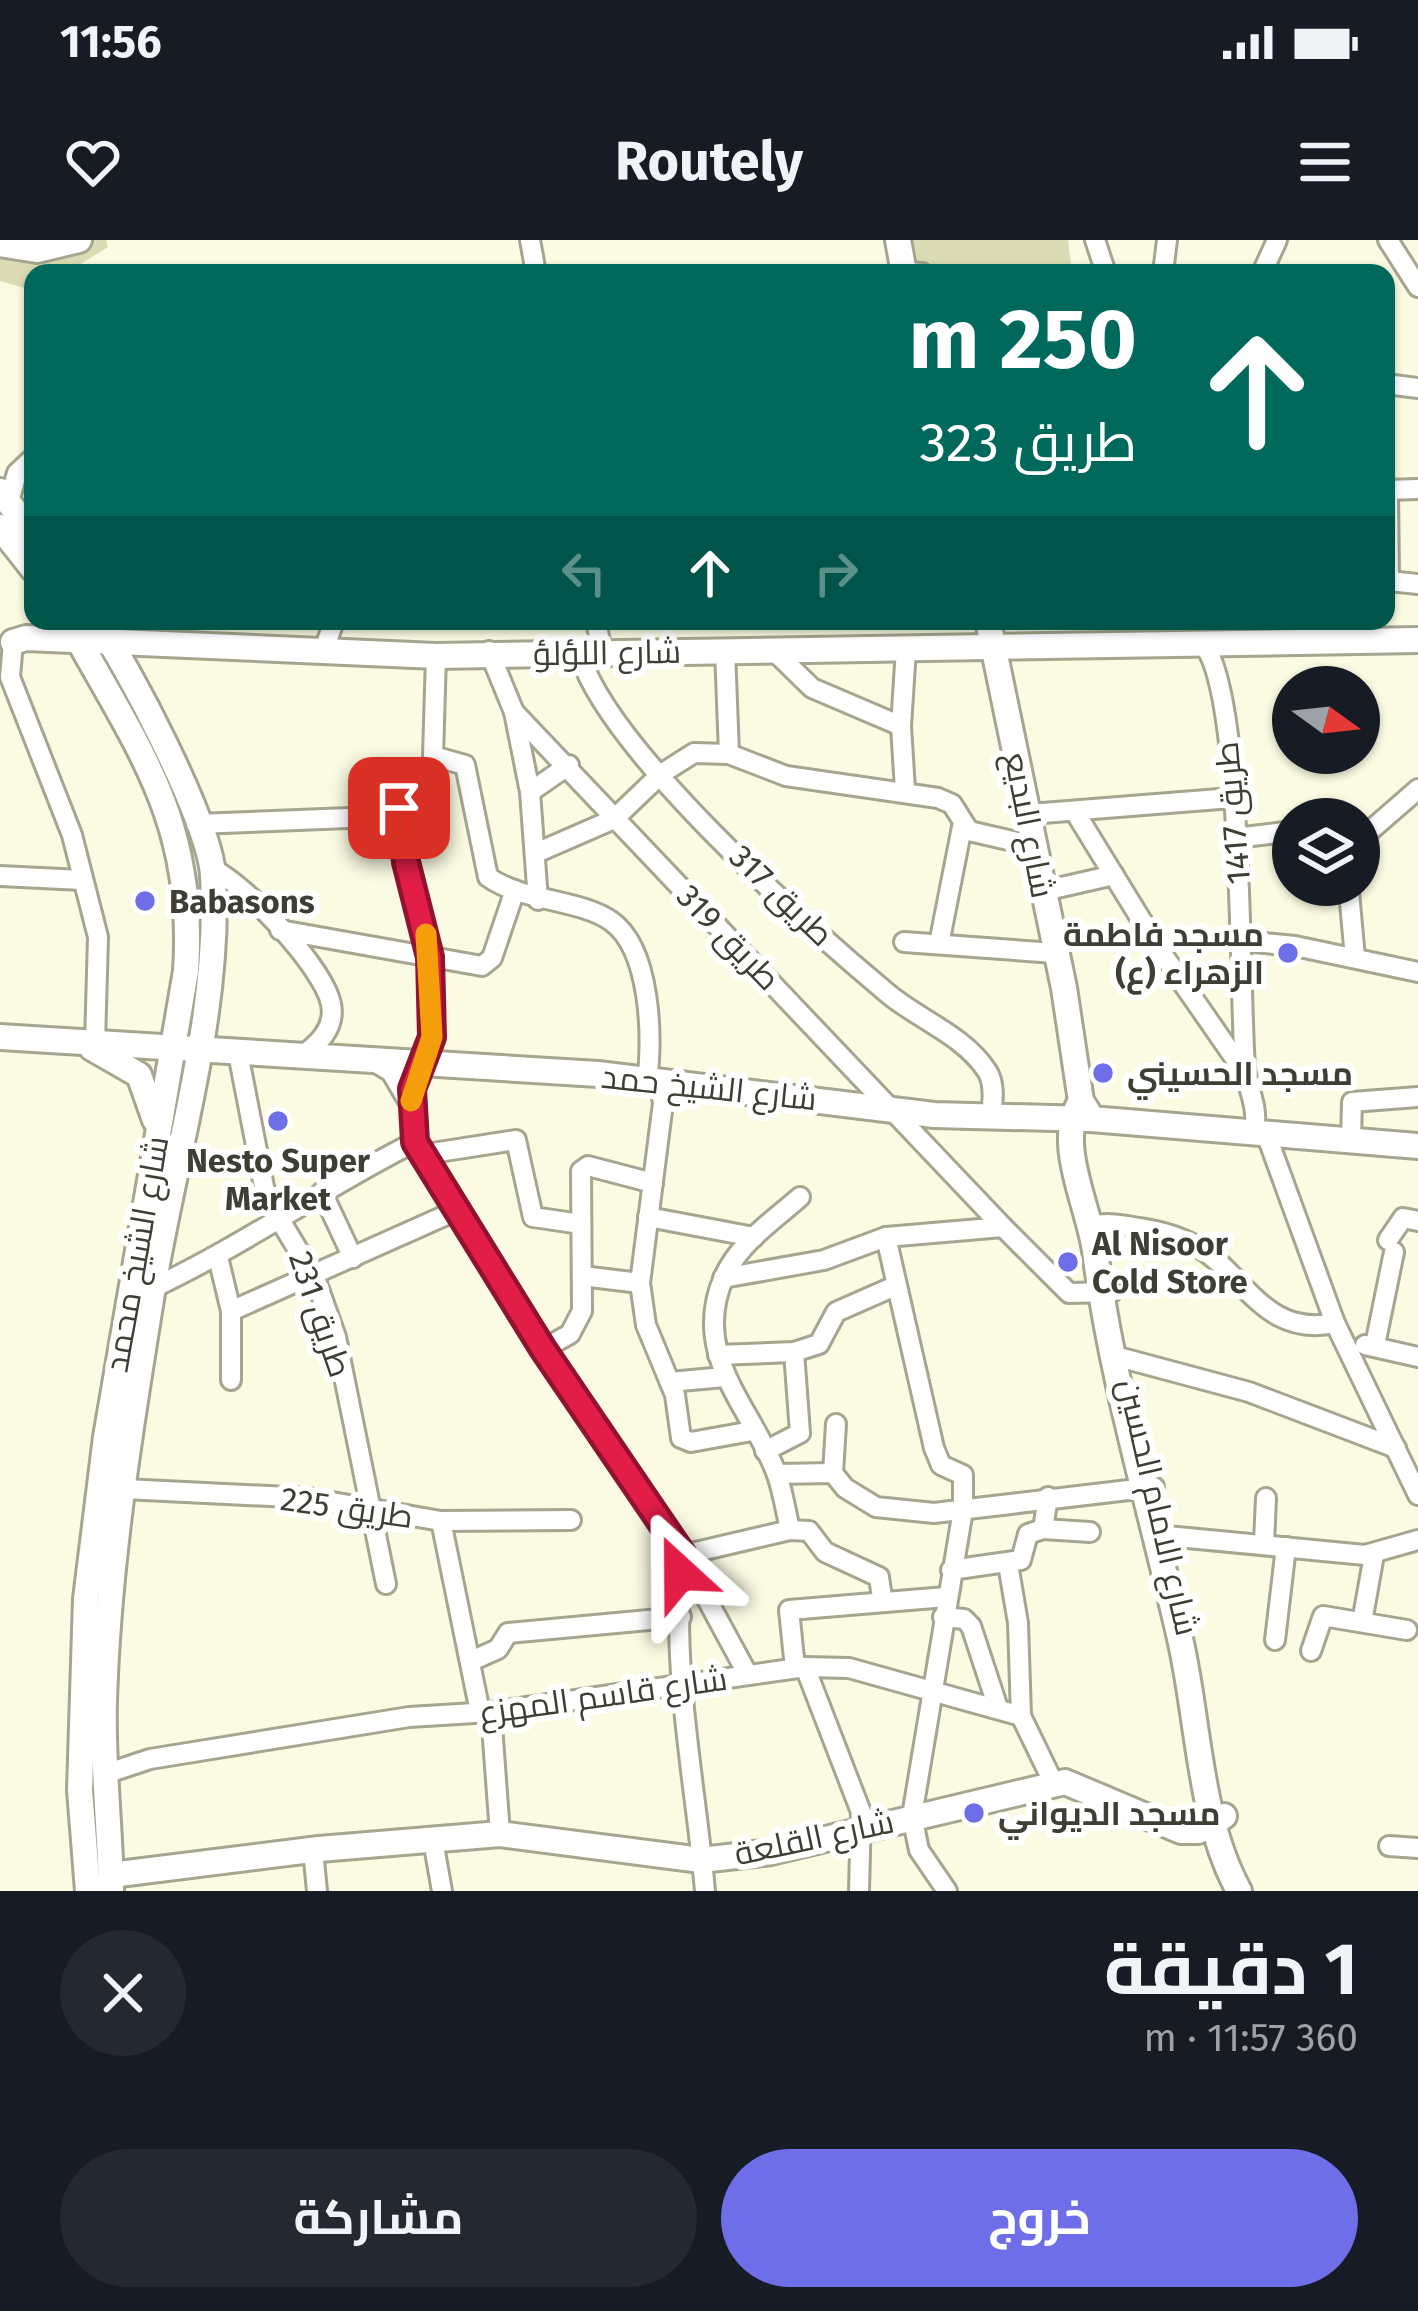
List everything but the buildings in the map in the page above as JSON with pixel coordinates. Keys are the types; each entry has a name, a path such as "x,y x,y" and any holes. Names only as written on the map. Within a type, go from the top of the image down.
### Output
{"street":[{"path":"0,244 37,250 79,240"},
{"path":"1388,240 1418,286"},
{"path":"24,466 4,496 24,523"},
{"path":"0,527 24,558"},
{"name":"شارع الشيخ محمد","path":"88,1891 80,1790 86,1599 106,1438 156,1132 212,946 213,869 117,652 102,630"},
{"path":"323,653 331,630"},
{"name":"طريق 317","path":"595,630 589,680 627,740 792,909 890,996 969,1050 989,1073 991,1115"},
{"name":"شارع اللؤلؤ","path":"13,640 79,641 117,652 436,656 489,651 591,656 954,649 985,630"},
{"name":"شارع البديع","path":"991,630 1030,814 1082,1113"},
{"name":"شارع اللؤلؤ","path":"996,630 1022,643 1198,635 1418,640"},
{"name":"طريق 1417","path":"1198,635 1215,668 1232,798 1243,941 1245,1073 1259,1131 1335,1323 1418,1495"},
{"path":"13,640 10,677 65,814 98,937 84,1043 116,1057 140,1075 156,1132"},
{"name":"شارع الشيخ محمد","path":"79,641 169,810 178,837 189,925 185,1046 124,1490 103,1706 111,1883"},
{"path":"999,675 1022,643"},
{"path":"905,790 901,726 906,649"},
{"path":"725,650 729,754"},
{"path":"773,650 812,688 901,726"},
{"name":"طريق 319","path":"489,651 514,712 530,792 538,900"},
{"path":"436,656 433,756 465,765 486,872 538,900 609,920 621,932 647,998 653,1081 663,1103 640,1283 648,1334 670,1382 684,1441 752,1431"},
{"name":"طريق 319","path":"514,712 869,1081 889,1110 1069,1293 1106,1293"},
{"path":"536,853 614,819 688,755 729,754 786,776 905,790 952,804 962,827 939,944"},
{"path":"530,792 569,765"},
{"path":"1380,818 1418,789"},
{"path":"1030,814 1232,798"},
{"path":"196,824 399,812 430,957 432,1037 411,1106"},
{"path":"1075,812 1245,1073"},
{"path":"962,827 1034,846"},
{"path":"1236,838 1272,834"},
{"path":"213,869 244,890 280,930 331,1005 325,1037 299,1058"},
{"path":"1044,891 1114,875"},
{"path":"0,876 82,880"},
{"path":"280,930 486,964 515,890"},
{"path":"1350,906 1355,958"},
{"path":"1243,941 1418,972"},
{"path":"904,942 1055,953"},
{"name":"شارع الشيخ حمد","path":"0,1037 185,1046 299,1058 368,1058 653,1081 934,1114 1082,1113 1418,1146"},
{"name":"طريق 231","path":"238,1053 266,1197 314,1278 336,1337 386,1584"},
{"path":"368,1058 392,1072 411,1106 421,1148 543,1349 683,1555 748,1675"},
{"path":"1351,1141 1352,1102 1418,1097"},
{"name":"شارع الامام الحسين","path":"1082,1113 1070,1138 1097,1224 1118,1356 1162,1532 1219,1820 1240,1891"},
{"path":"931,1150 928,1133 934,1114"},
{"path":"153,1288 218,1257 322,1192 421,1148 517,1140 533,1217 581,1224"},
{"path":"543,1349 578,1325 584,1168 653,1183"},
{"path":"322,1192 353,1258"},
{"path":"790,1530 777,1474 724,1377 718,1355 723,1278 754,1237 800,1197"},
{"path":"231,1311 314,1278 460,1209"},
{"path":"648,1217 754,1237"},
{"path":"1375,1345 1391,1246 1403,1219 1418,1220"},
{"path":"1097,1224 1168,1234 1195,1245 1281,1320 1314,1328 1335,1323"},
{"path":"723,1278 824,1260 886,1237 1003,1228"},
{"path":"886,1237 938,1460 963,1475 962,1510 917,1757 912,1816 920,1850 947,1891"},
{"path":"218,1257 231,1311 231,1380"},
{"path":"582,1276 640,1283"},
{"path":"718,1355 794,1352 819,1344 836,1312 895,1286"},
{"path":"1347,1345 1375,1345 1418,1357"},
{"path":"765,1451 800,1433 794,1352"},
{"path":"1118,1356 1250,1392 1396,1448"},
{"path":"670,1382 724,1377"},
{"path":"833,1473 836,1424"},
{"path":"777,1474 833,1473 859,1498 889,1510 962,1510 1149,1488"},
{"name":"طريق 225","path":"124,1490 367,1504 441,1521 501,1525 571,1520"},
{"path":"1043,1529 1048,1497"},
{"path":"1264,1543 1266,1498"},
{"path":"441,1521 485,1712 500,1834"},
{"path":"683,1555 790,1530 812,1532 829,1555 879,1577 882,1598"},
{"path":"951,1570 1009,1564 1023,1558 1030,1531 1090,1532"},
{"path":"1162,1532 1374,1555 1418,1540"},
{"path":"1275,1640 1286,1546"},
{"path":"683,1555 681,1616 705,1891"},
{"path":"1362,1622 1374,1555"},
{"path":"1009,1564 1018,1623 1021,1716 1054,1784 1177,1844 1225,1846"},
{"path":"859,1891 862,1828 843,1757 800,1668 789,1610 882,1598 946,1597"},
{"path":"471,1660 498,1649 508,1633 681,1616"},
{"path":"1311,1651 1323,1616 1407,1630"},
{"path":"943,1617 964,1619 971,1626 998,1708"},
{"name":"شارع قاسم المهزع","path":"108,1773 150,1759 409,1718 485,1712 800,1668 849,1668 1021,1716"},
{"path":"1054,1784 1079,1786 1181,1831 1219,1820"},
{"name":"شارع القلعة","path":"111,1883 314,1850 500,1834 701,1860 771,1852 1054,1784"},
{"path":"433,1840 442,1891"},
{"name":"شارع الامام الحسين","path":"1225,1846 1257,1891"},
{"path":"1389,1846 1418,1848"},
{"path":"314,1850 317,1891"}],"green space":[{"path":"0,240 106,240 108,247 81,264 24,264 24,288 0,281"},
{"path":"903,240 1068,240 1071,264 907,264"}],"slow traffic":[{"path":"411,1101 432,1037 426,934"}],"place":[{"name":"Babasons","path":"145,901"},
{"name":"مسجد فاطمة الزهراء (ع)","path":"1288,953"},
{"name":"مسجد الحسيني","path":"1103,1073"},
{"name":"Nesto Super Market","path":"278,1121"},
{"name":"Al Nisoor Cold Store","path":"1068,1262"},
{"name":"مسجد الديواني","path":"974,1813"}],"route":[{"path":"399,808 406,862 430,957 432,1037 412,1089 415,1142 543,1349 683,1555 680,1573"}]}
